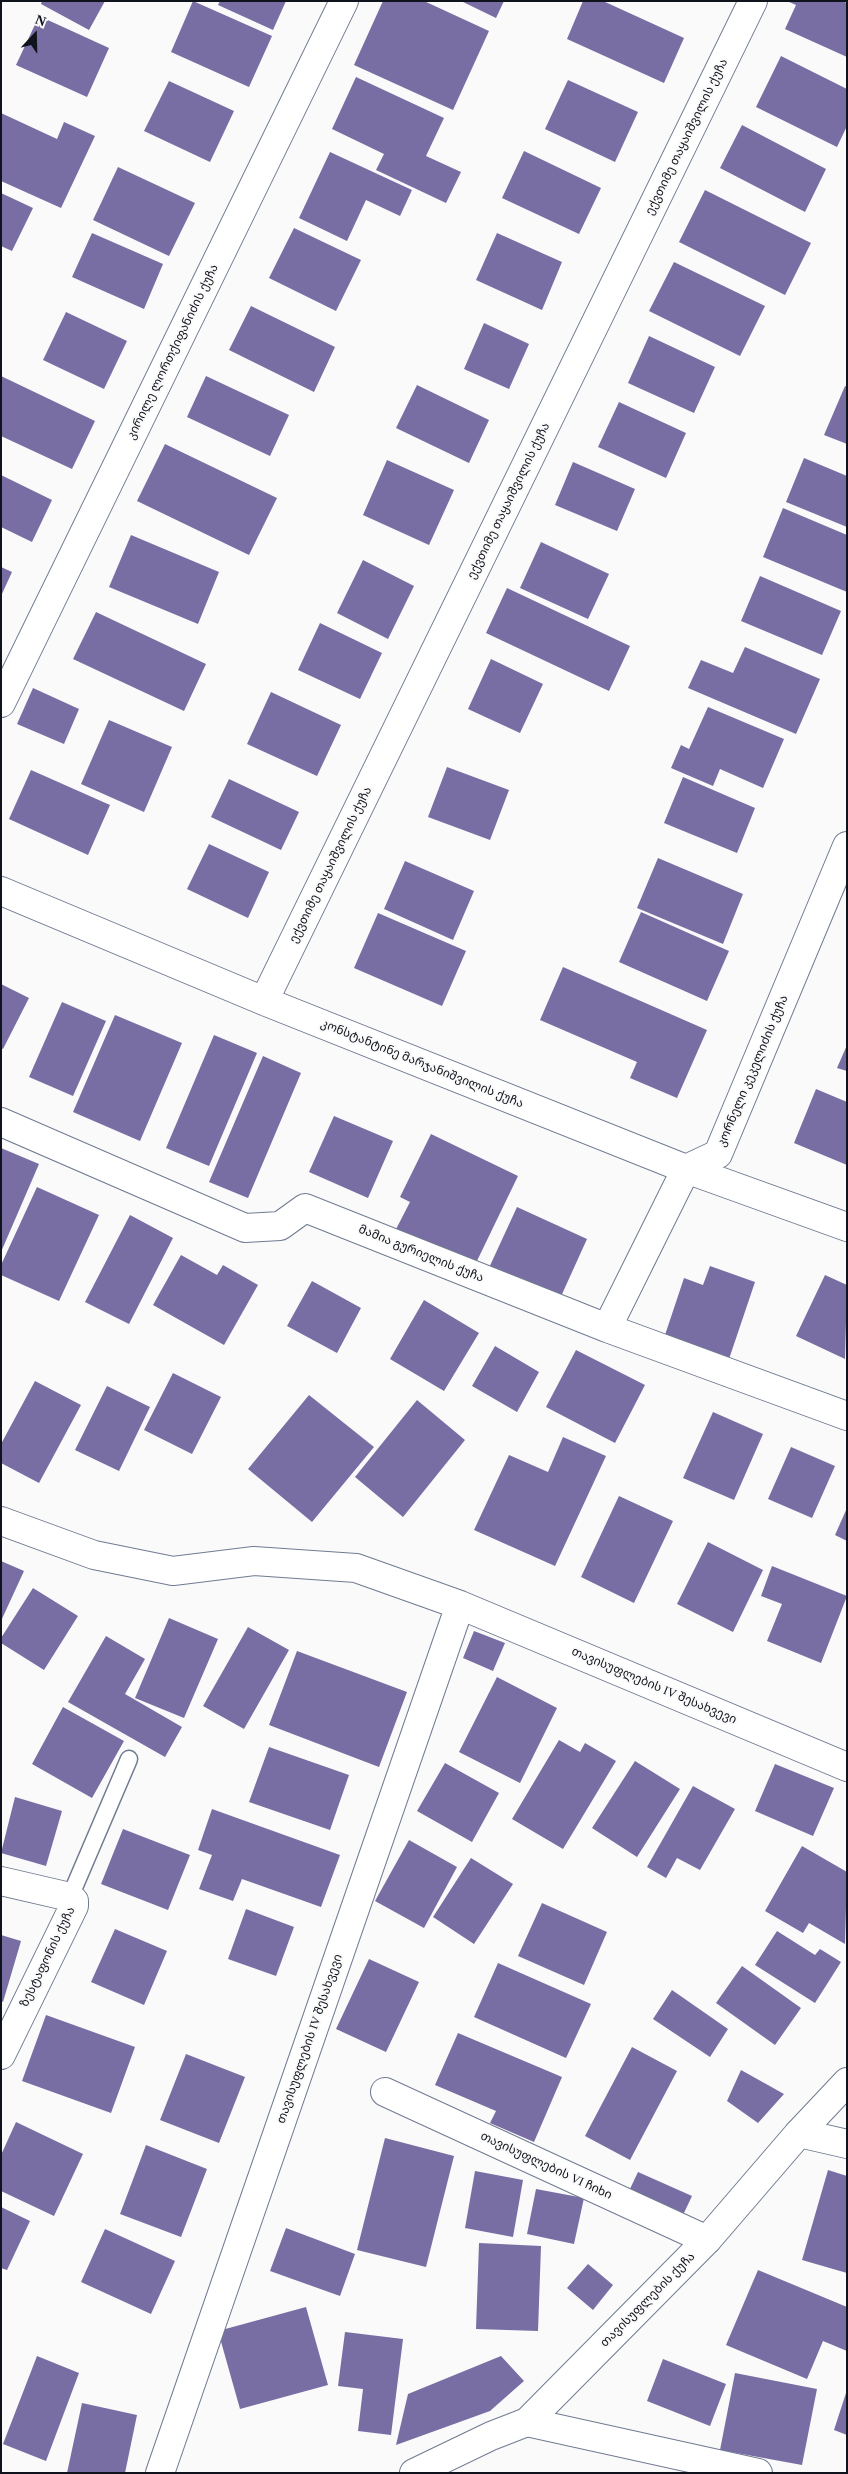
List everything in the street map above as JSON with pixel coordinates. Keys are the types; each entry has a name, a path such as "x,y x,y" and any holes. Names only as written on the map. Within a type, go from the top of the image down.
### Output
{"street":[{"name":"კირილე ლორთქიფანიძის ქუჩა","path":"1,703 344,1"},
{"name":"ექვთიმე თაყაიშვილის ქუჩა","path":"264,1001 753,1"},
{"name":"კორნელი კეკელიძის ქუჩა","path":"686,1169 718,1154 847,846"},
{"name":"კონსტანტინე მარჯანიშვილის ქუჩა","path":"1,891 264,1001 686,1169 847,1227"},
{"name":"მამია გურიელის ქუჩა","path":"1,1122 245,1228 280,1226 305,1208 607,1328 847,1416"},
{"path":"607,1328 686,1169"},
{"name":"თავისუფლების IV შესახვევი","path":"1,1521 94,1555 173,1571 254,1561 356,1568 460,1605 847,1767"},
{"name":"თავისუფლების IV შესახვევი","path":"160,2473 460,1605"},
{"name":"ზესტაფონის ქუჩა","path":"1,1881 70,1897 74,1901 74,1906 5,2038"},
{"name":"თავისუფლების ქუჩა","path":"414,2473 491,2436 527,2422 707,2240 799,2133 847,2082"},
{"name":"თავისუფლების VI ჩიხი","path":"386,2092 707,2240"},
{"path":"799,2133 847,2144"},
{"path":"527,2422 758,2473"}],"lane":[{"path":"70,1897 129,1759"}],"building":[{"path":"42,1 105,1 89,30 41,4"},
{"path":"193,1 272,36 249,87 171,52"},
{"path":"220,1 286,1 273,30 218,5"},
{"path":"383,1 424,1 489,31 453,110 354,65"},
{"path":"461,1 504,1 496,18"},
{"path":"583,1 603,1 684,38 664,83 567,39"},
{"path":"787,1 842,1 847,3 847,57 785,29 796,5"},
{"path":"39,16 109,48 87,97 16,65"},
{"path":"781,56 847,89 847,126 837,147 756,107"},
{"path":"356,77 444,118 426,156 461,172 446,203 376,170 384,154 332,129"},
{"path":"568,80 638,112 615,162 545,129"},
{"path":"169,81 234,111 210,162 144,131"},
{"path":"1,113 57,139 64,122 95,136 61,208 1,181"},
{"path":"742,125 826,169 805,212 720,168"},
{"path":"524,151 601,188 579,234 502,198"},
{"path":"330,152 412,190 400,216 366,200 347,241 299,218"},
{"path":"118,167 195,203 169,256 93,220"},
{"path":"705,190 811,243 785,295 679,242"},
{"path":"1,193 33,208 12,251 1,246"},
{"path":"294,228 361,260 336,311 269,278"},
{"path":"92,233 163,264 144,309 72,277"},
{"path":"497,233 562,262 542,310 476,280"},
{"path":"674,262 765,306 740,356 649,311"},
{"path":"251,306 335,347 314,392 229,350"},
{"path":"66,312 127,341 104,389 43,360"},
{"path":"484,323 529,344 509,389 464,369"},
{"path":"649,336 715,367 694,413 628,383"},
{"path":"1,376 95,421 72,469 1,436"},
{"path":"206,376 289,415 270,456 187,417"},
{"path":"417,385 489,420 469,463 396,428"},
{"path":"845,386 847,387 847,444 824,435"},
{"path":"619,402 686,433 666,478 598,447"},
{"path":"165,444 277,498 249,555 137,501"},
{"path":"804,458 847,476 847,527 786,502"},
{"path":"387,460 454,490 429,545 363,515"},
{"path":"573,462 635,489 617,531 555,505"},
{"path":"1,475 52,500 32,542 1,527"},
{"path":"783,508 847,535 847,592 763,557"},
{"path":"131,535 219,572 198,624 109,587"},
{"path":"541,542 609,574 588,619 520,588"},
{"path":"363,560 414,586 388,639 337,613"},
{"path":"1,567 12,572 1,596"},
{"path":"760,576 841,611 822,655 741,621"},
{"path":"507,588 630,646 609,691 486,633"},
{"path":"96,612 206,664 184,711 73,659"},
{"path":"320,623 382,653 360,699 298,670"},
{"path":"745,647 820,679 796,734 688,688 701,660 733,673"},
{"path":"491,659 543,684 520,733 468,709"},
{"path":"33,688 79,709 64,744 17,724"},
{"path":"271,692 341,725 317,776 247,744"},
{"path":"708,707 784,739 763,788 720,769 713,786 671,768 681,745 689,749"},
{"path":"109,720 172,747 144,812 81,784"},
{"path":"447,767 509,790 490,840 428,817"},
{"path":"31,770 110,805 88,855 9,819"},
{"path":"683,777 755,808 737,853 664,823"},
{"path":"229,779 299,812 281,850 211,817"},
{"path":"209,844 269,872 248,918 187,889"},
{"path":"658,858 743,894 723,944 637,908"},
{"path":"405,861 474,891 453,940 384,909"},
{"path":"641,912 729,951 707,1001 619,962"},
{"path":"378,913 466,951 442,1006 354,968"},
{"path":"563,967 707,1030 677,1098 630,1078 637,1062 540,1020"},
{"path":"1,984 29,998 3,1049 1,1048"},
{"path":"62,1002 106,1021 73,1096 29,1077"},
{"path":"115,1015 182,1043 140,1141 73,1112"},
{"path":"214,1035 257,1053 209,1166 166,1148"},
{"path":"847,1045 847,1071 837,1068"},
{"path":"263,1056 301,1073 248,1198 209,1182"},
{"path":"816,1089 847,1102 847,1165 794,1143"},
{"path":"334,1116 393,1141 368,1198 309,1172"},
{"path":"431,1134 518,1176 475,1265 393,1235 410,1202 400,1197"},
{"path":"1,1148 39,1164 1,1252"},
{"path":"37,1187 99,1215 59,1301 1,1275 1,1265"},
{"path":"517,1207 587,1239 558,1303 488,1270"},
{"path":"130,1215 173,1238 129,1324 85,1302"},
{"path":"181,1255 217,1275 223,1265 258,1285 224,1345 153,1305"},
{"path":"710,1266 755,1282 729,1359 664,1338 684,1278 703,1285"},
{"path":"825,1275 847,1285 845,1359 796,1336"},
{"path":"312,1281 361,1308 337,1353 287,1326"},
{"path":"424,1300 479,1333 444,1391 390,1359"},
{"path":"495,1346 539,1372 517,1412 472,1386"},
{"path":"576,1350 645,1385 615,1443 546,1407"},
{"path":"173,1373 221,1397 192,1454 144,1430"},
{"path":"35,1381 81,1405 39,1483 1,1463 1,1444"},
{"path":"107,1386 150,1407 119,1471 75,1450"},
{"path":"309,1395 374,1447 312,1522 248,1469"},
{"path":"417,1400 465,1440 403,1517 355,1477"},
{"path":"713,1412 763,1434 734,1500 683,1478"},
{"path":"563,1437 606,1456 555,1566 474,1530 509,1455 548,1472"},
{"path":"791,1447 835,1466 812,1518 768,1499"},
{"path":"619,1496 673,1521 634,1603 581,1577"},
{"path":"847,1508 847,1541 835,1535"},
{"path":"708,1542 763,1570 733,1632 677,1604"},
{"path":"1,1561 24,1571 1,1621"},
{"path":"772,1566 847,1596 821,1663 767,1641 782,1604 761,1596"},
{"path":"33,1588 78,1616 44,1670 1,1643 1,1638"},
{"path":"169,1618 218,1639 184,1718 135,1698"},
{"path":"248,1627 289,1650 244,1729 203,1706"},
{"path":"474,1631 505,1643 493,1671 463,1658"},
{"path":"106,1636 145,1659 125,1694 182,1727 165,1757 68,1702"},
{"path":"297,1651 407,1692 379,1767 269,1725"},
{"path":"497,1677 557,1708 520,1783 459,1752"},
{"path":"63,1707 124,1741 92,1798 32,1764"},
{"path":"559,1740 580,1752 585,1743 616,1761 563,1849 512,1819"},
{"path":"269,1747 349,1775 330,1830 249,1802"},
{"path":"635,1761 680,1789 637,1857 592,1828"},
{"path":"445,1763 499,1793 472,1842 417,1811"},
{"path":"775,1764 834,1788 813,1836 755,1811"},
{"path":"693,1786 735,1809 700,1870 677,1858 666,1878 647,1867"},
{"path":"15,1797 62,1811 46,1866 1,1853"},
{"path":"212,1809 340,1855 321,1907 242,1879 233,1901 199,1889 212,1855 198,1850"},
{"path":"123,1829 190,1855 168,1910 101,1884"},
{"path":"409,1840 457,1867 424,1928 375,1901"},
{"path":"802,1846 847,1872 845,1944 809,1923 803,1933 765,1911"},
{"path":"471,1858 513,1884 474,1944 433,1917"},
{"path":"542,1903 607,1932 584,1985 518,1956"},
{"path":"246,1909 294,1927 276,1976 228,1959"},
{"path":"115,1929 167,1951 144,2005 91,1982"},
{"path":"777,1931 815,1955 820,1949 841,1962 815,2003 755,1965"},
{"path":"1,1935 21,1941 3,2002 1,2001"},
{"path":"369,1959 419,1982 386,2052 336,2029"},
{"path":"498,1963 591,2004 566,2058 474,2017"},
{"path":"742,1966 801,2008 775,2045 716,2003"},
{"path":"672,1990 728,2029 710,2057 653,2019"},
{"path":"46,2015 135,2047 111,2113 22,2081"},
{"path":"458,2033 562,2077 534,2142 490,2123 496,2111 435,2085"},
{"path":"632,2047 677,2071 630,2160 585,2136"},
{"path":"186,2054 245,2077 219,2143 160,2120"},
{"path":"741,2070 784,2094 758,2123 727,2101"},
{"path":"16,2122 83,2154 54,2216 1,2191 1,2155"},
{"path":"385,2138 454,2156 426,2267 357,2250"},
{"path":"146,2145 207,2169 181,2237 120,2214"},
{"path":"828,2170 847,2176 847,2273 802,2260"},
{"path":"475,2171 523,2180 513,2237 465,2228"},
{"path":"638,2172 692,2196 683,2215 629,2191"},
{"path":"536,2189 584,2198 574,2244 527,2234"},
{"path":"1,2207 30,2221 7,2270 1,2268"},
{"path":"286,2228 355,2254 340,2296 270,2271"},
{"path":"105,2229 175,2261 151,2314 81,2282"},
{"path":"479,2243 541,2246 538,2331 476,2329"},
{"path":"588,2264 613,2285 593,2310 567,2288"},
{"path":"758,2270 847,2307 847,2351 823,2341 807,2379 726,2345"},
{"path":"306,2307 328,2385 240,2409 218,2331"},
{"path":"345,2332 403,2339 391,2435 358,2431 363,2389 338,2386"},
{"path":"37,2356 79,2373 46,2461 3,2444"},
{"path":"501,2356 524,2381 490,2411 396,2445 408,2394"},
{"path":"663,2359 726,2384 710,2426 647,2401"},
{"path":"735,2373 817,2389 802,2465 720,2450"},
{"path":"847,2393 847,2435 834,2430"},
{"path":"82,2403 137,2415 125,2473 67,2473"}]}
